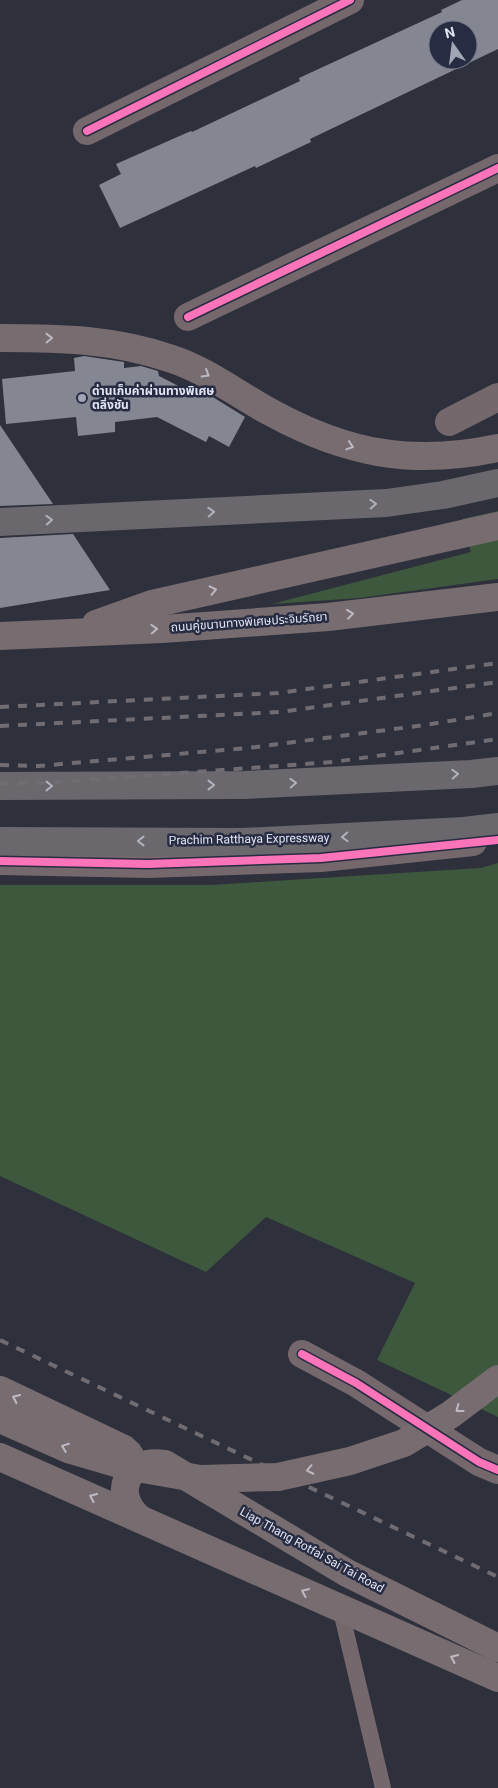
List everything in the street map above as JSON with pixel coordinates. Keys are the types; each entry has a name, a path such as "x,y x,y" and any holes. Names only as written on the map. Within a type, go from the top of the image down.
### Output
{"highway":[{"path":"0,522 386,503 498,483"},
{"path":"0,786 244,785 471,774 498,771"},
{"name":"Prachim Ratthaya Expressway","path":"0,840 242,842 498,827"}],"main road":[{"path":"0,338 58,338 110,342 173,359 201,371 272,413 315,435 362,450 401,456 442,456 498,448"},
{"path":"66,634 152,604 498,526"},
{"name":"ถนนคู่ขนานทางพิเศษประจิมรัถยา","path":"0,636 162,629 328,616 498,597"},
{"path":"0,1419 68,1448 126,1466 200,1479 278,1477 350,1461 404,1443 450,1415 498,1379"},
{"path":"0,1390 124,1448 131,1458 132,1464 130,1476 125,1484 124,1495 132,1513 140,1519"},
{"path":"0,1457 498,1678"},
{"name":"Liap Thang Rotfai Sai Tai Road","path":"130,1476 136,1468 145,1464 155,1462 164,1464 346,1573 498,1648"}],"street":[{"path":"87,131 350,0"},
{"path":"188,317 498,168"},
{"path":"449,422 498,397"},
{"path":"0,861 148,864 321,858 498,840"},
{"path":"302,1354 356,1383 479,1462 498,1470"}],"lane":[{"path":"340,1607 383,1788"}],"green space":[{"path":"498,511 498,579 359,598 272,604 471,552 462,519"},
{"path":"498,863 498,1417 377,1360 415,1283 266,1217 206,1272 0,1176 0,885 211,885 481,868"}],"building":[{"path":"462,0 498,0 498,49 478,59 478,20 428,20 428,70 454,70 310,139 311,142 120,228 99,185 121,174 116,164 192,132 300,81 299,78 442,12 441,10"},
{"name":"ด่านเก็บค่าผ่านทางพิเศษ ตลิ่งชัน","path":"84,356 124,362 124,368 141,366 158,371 159,376 192,393 195,386 245,417 229,447 209,436 206,442 157,417 115,422 115,432 78,436 76,417 6,424 2,379 75,371 74,358"},
{"path":"0,425 53,504 0,506"},
{"path":"73,534 110,590 0,608 0,538"}],"railway":[{"path":"0,707 278,693 498,663"},
{"path":"0,726 280,712 498,682"},
{"path":"0,765 38,766 248,748 425,725 498,713"},
{"path":"0,783 43,783 333,762 498,739"},
{"path":"0,1340 498,1577"}],"cycle path":[{"path":"87,131 350,0"},
{"path":"188,317 498,168"},
{"path":"0,861 148,864 321,858 498,840"},
{"path":"302,1354 356,1383 479,1462 498,1470"}],"place":[{"name":"ด่านเก็บค่าผ่านทางพิเศษ ตลิ่งชัน","path":"82,398"}]}
